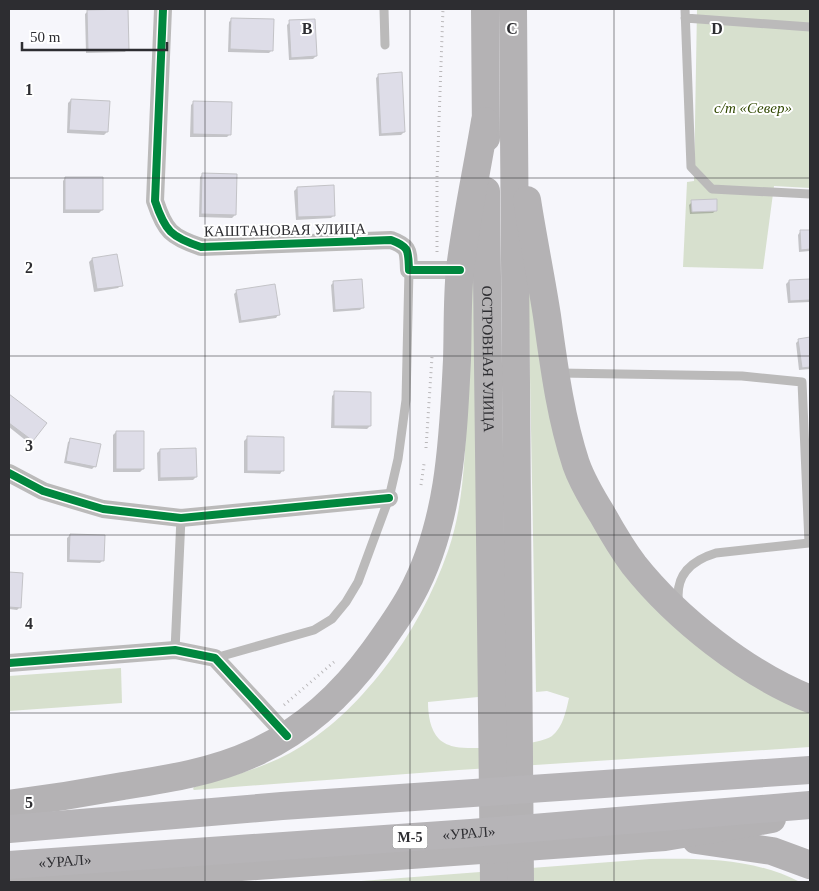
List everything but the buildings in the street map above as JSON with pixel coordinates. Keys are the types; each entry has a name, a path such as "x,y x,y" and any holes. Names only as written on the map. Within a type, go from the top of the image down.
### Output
{"highway":[{"path":"9,829 282,806 810,770"},
{"name":"«УРАЛ»","path":"9,866 810,805"}],"main road":[{"name":"ОСТРОВНАЯ УЛИЦА","path":"485,9 494,882"},
{"name":"ОСТРОВНАЯ УЛИЦА","path":"513,9 512,121 520,882"},
{"path":"9,804 166,779 208,769 254,754 287,736 339,694 361,669 391,628 412,594 430,551 441,514 450,466 454,420 460,270 485,121"},
{"path":"512,121 547,315 554,373 565,427 577,466 592,498 634,565 708,638 767,678 810,699"},
{"path":"9,878 86,878 665,837 810,812"},
{"path":"665,837 710,841 772,851 810,865"},
{"path":"246,882 264,873 298,863"}],"street":[{"name":"КАШТАНОВАЯ УЛИЦА","path":"163,9 155,201 162,222 179,240 201,247 391,240 403,245 408,252 409,270"},
{"path":"409,270 460,270"},
{"path":"9,473 43,491 103,509 182,518 389,498"},
{"path":"9,663 175,650 214,658 287,736"}],"lane":[{"path":"384,9 385,45"},
{"path":"810,28 685,13 691,167 712,189 810,194"},
{"path":"214,658 314,630 332,618 346,602 358,582 389,498 398,460 406,400 409,270"},
{"path":"554,373 742,376 802,382 809,543 716,553 704,556 692,563 684,572 679,584 680,612"},
{"path":"175,650 182,518"}],"path":[{"path":"437,252 437,177 443,9"}],"green space":[{"name":"с/т «Север»","path":"697,9 810,9 810,188 774,186 763,269 683,267 687,182 694,181"},
{"path":"527,218 595,523 810,710 810,747 194,790 194,787 243,773 278,759 317,736 363,694 403,643 420,614 448,551 461,498 473,258 480,683 478,685 478,697 428,702 429,717 433,731 441,740 451,746 464,748 520,745 552,736 559,728 564,718 569,698 547,691 536,692"},
{"path":"121,668 122,703 9,711 9,676"},
{"path":"650,859 727,861 764,868 800,882 348,882"}],"cycle path":[{"path":"163,9 155,201 162,219 170,232 183,240 201,247 391,240 402,245 407,250 409,270 460,270"},
{"path":"9,473 43,491 103,509 181,518 389,498"},
{"path":"9,663 175,650 215,658 287,736"}]}
